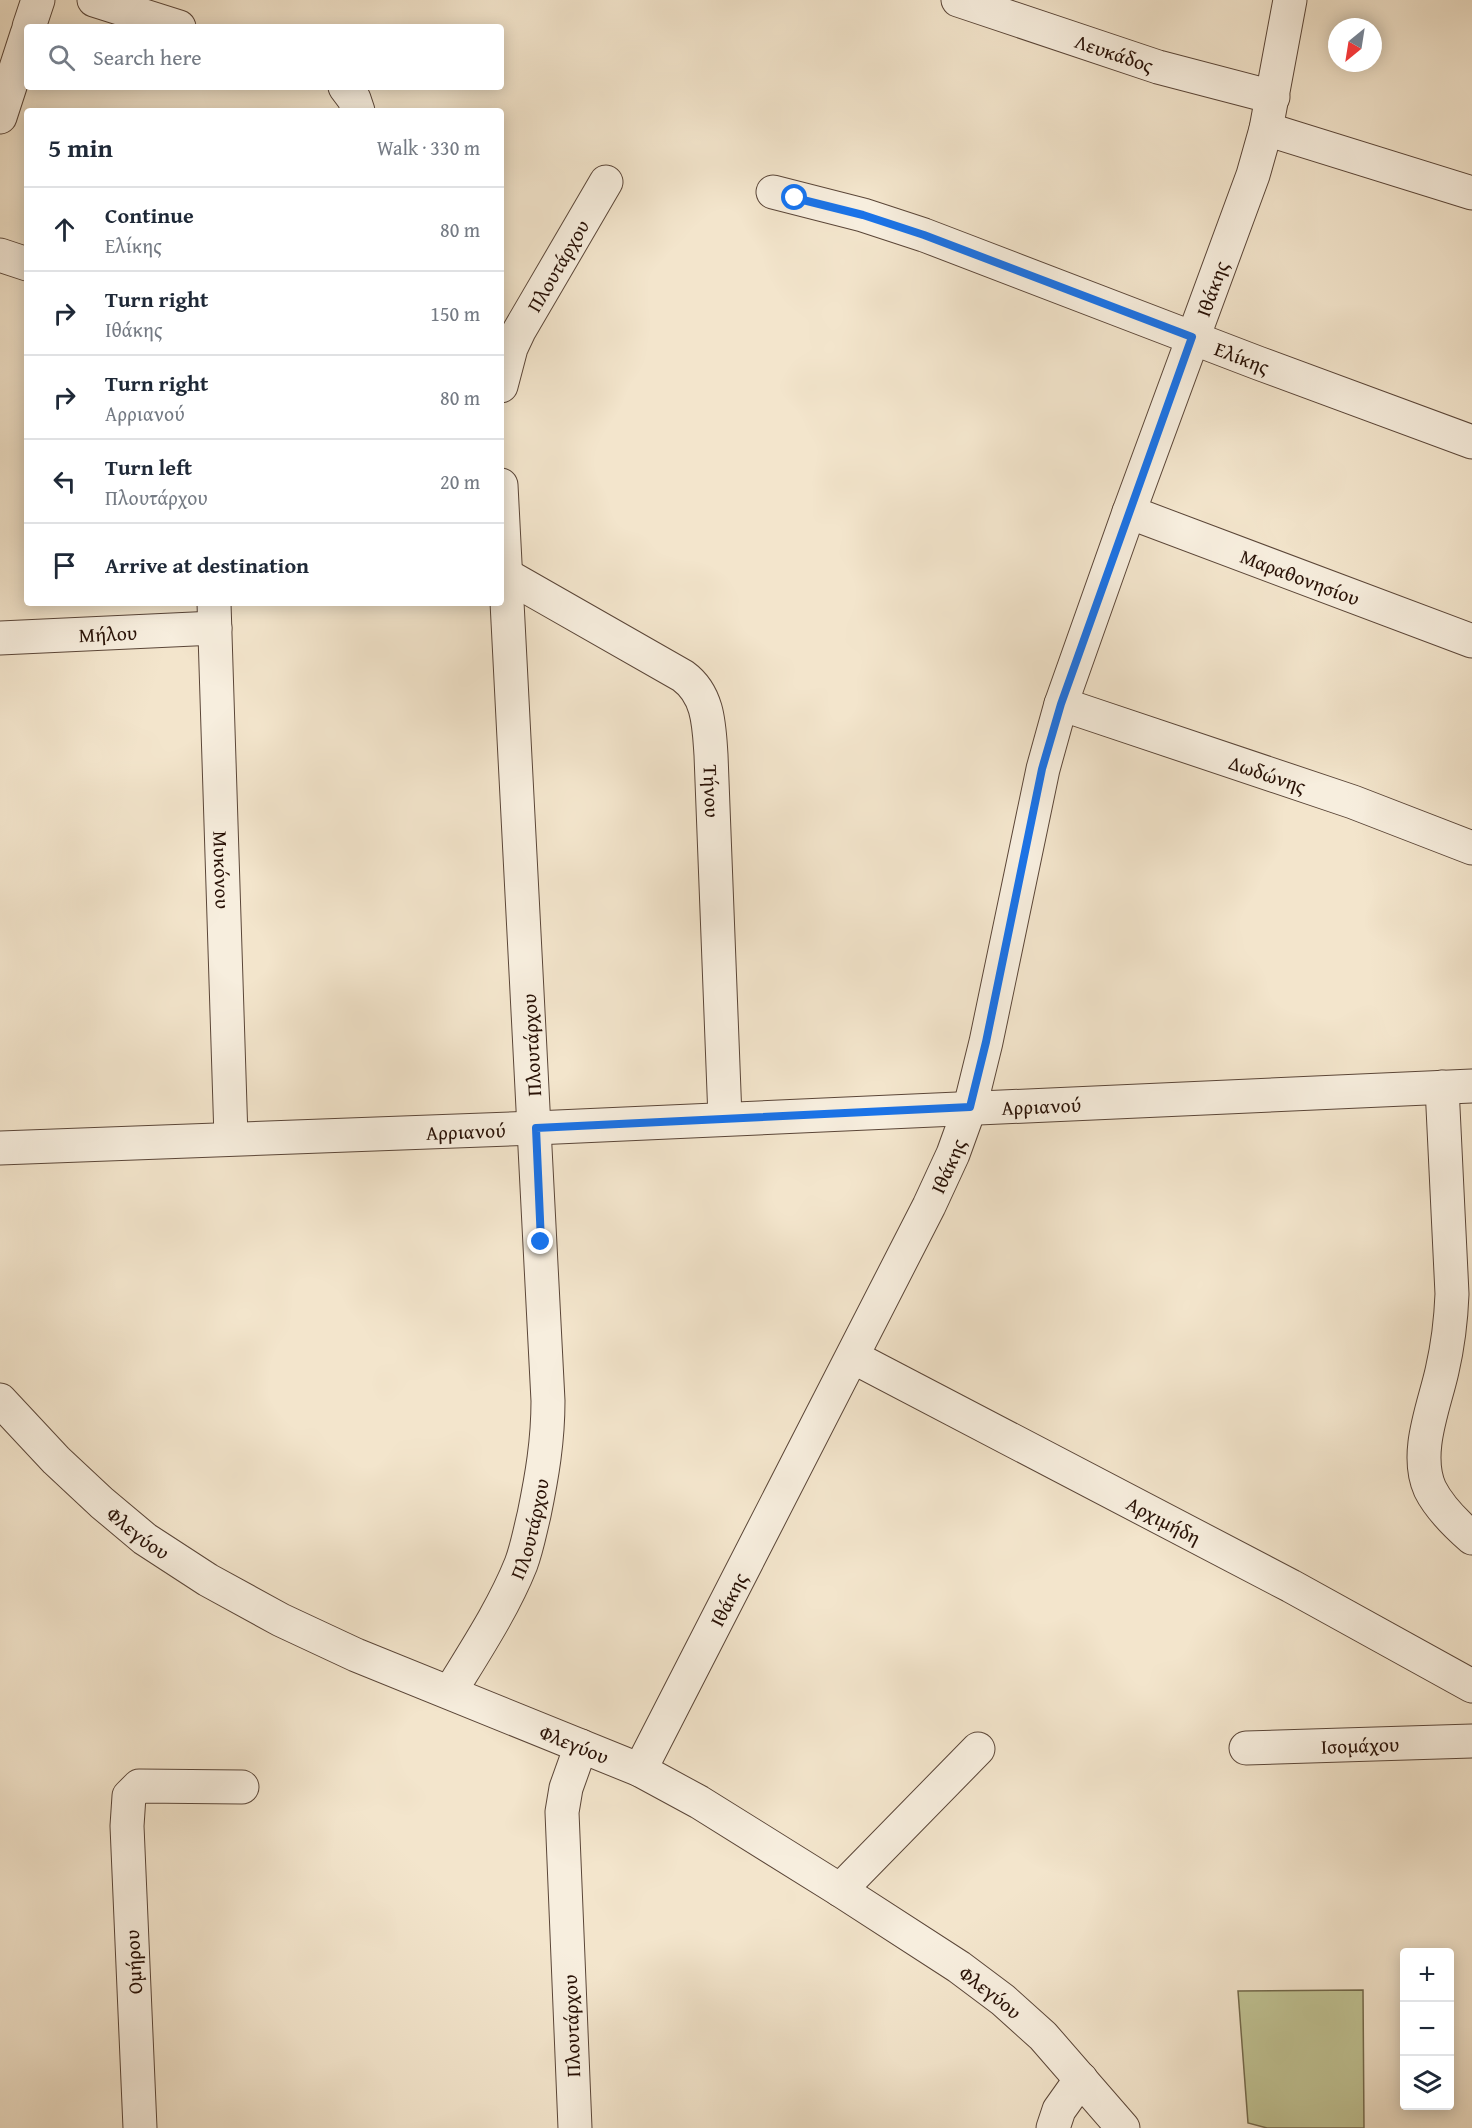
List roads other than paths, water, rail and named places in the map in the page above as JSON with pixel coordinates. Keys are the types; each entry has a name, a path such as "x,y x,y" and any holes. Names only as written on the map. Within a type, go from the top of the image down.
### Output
{"street":[{"path":"26,24 38,0"},
{"path":"94,0 170,24"},
{"name":"Λευκάδος","path":"958,0 1158,67 1273,97"},
{"name":"Ιθάκης","path":"640,1770 929,1206 970,1107 986,1042 1042,769 1061,704 1129,512 1253,175 1273,97 1290,0"},
{"path":"0,117 20,35"},
{"path":"347,90 357,108"},
{"path":"1266,129 1472,193"},
{"name":"Πλουτάρχου","path":"504,375 511,348 519,330 606,182"},
{"name":"Ελίκης","path":"773,192 863,215 924,235 1472,442"},
{"path":"0,255 24,263"},
{"name":"Μαραθονησίου","path":"1129,512 1472,641"},
{"name":"Πλουτάρχου","path":"450,1692 522,1563 544,1466 548,1401 536,1128 504,539"},
{"name":"Τήνου","path":"506,575 683,676 693,684 703,701 708,721 711,755 725,1118"},
{"name":"Μήλου","path":"0,638 214,616"},
{"name":"Μυκόνου","path":"214,616 231,1138"},
{"name":"Δωδώνης","path":"1061,704 1353,802 1472,848"},
{"path":"1457,1086 1451,1320 1427,1433 1425,1453 1426,1473 1430,1488 1437,1500 1472,1538"},
{"name":"Αρριανού","path":"0,1148 536,1128 1457,1086"},
{"name":"Αρχιμήδη","path":"853,1356 1240,1559 1472,1686"},
{"name":"Φλεγύου","path":"0,1400 56,1460 102,1503 145,1539 208,1580 281,1620 356,1655 640,1770 699,1802 959,1967 1003,2000 1043,2036 1123,2128"},
{"name":"Ισομάχου","path":"1246,1748 1472,1741"},
{"name":"Πλουτάρχου","path":"575,2128 562,1812 566,1788 581,1746"},
{"path":"840,1890 978,1749"},
{"name":"Ομήρου","path":"140,2128 127,1826 129,1796 139,1786 242,1787"},
{"path":"1053,2128 1059,2110 1081,2079"}]}
